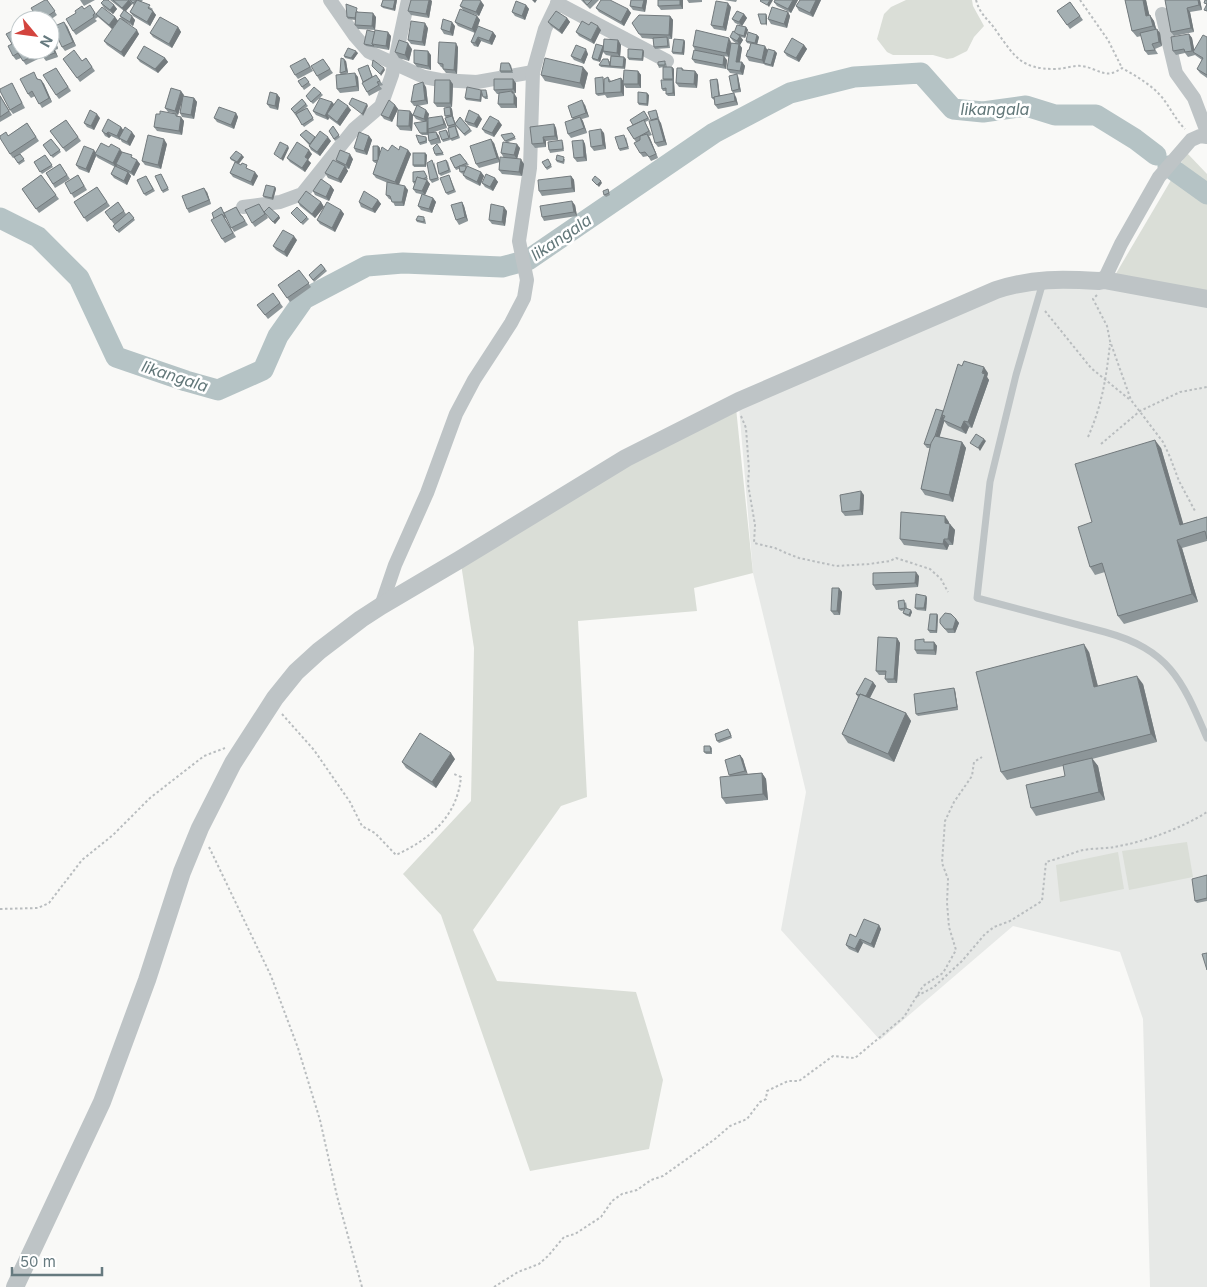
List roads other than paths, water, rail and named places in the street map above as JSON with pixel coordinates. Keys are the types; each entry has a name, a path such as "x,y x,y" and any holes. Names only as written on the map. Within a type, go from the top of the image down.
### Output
{"street":[{"path":"330,0 364,47 376,56 424,77 477,82 533,72"},
{"path":"243,207 280,202 302,194 354,129 381,106 387,92 408,0"},
{"path":"381,606 395,565 427,492 456,414 474,380 511,323 527,288 519,240 530,168 533,72 546,29 558,2 667,61"},
{"path":"1162,14 1176,73 1194,98 1207,132"},
{"path":"1102,281 1158,177 1191,140 1200,136 1207,137"},
{"path":"15,1287 102,1102 147,980 182,872 200,828 233,763 279,692 319,650 381,606 613,465 739,401 996,290 1022,282 1043,279 1102,281 1207,299"}],"lane":[{"path":"1043,279 1016,375 990,482 977,598 1125,637 1138,644 1154,654 1176,676 1207,738"}],"waterway":[{"name":"likangala","path":"0,218 38,237 79,278 116,357 218,390 263,370 278,336 304,299 367,266 403,263 502,267 528,260 714,133 790,93 854,77 921,73 953,109 983,112 1026,106 1055,115 1096,115 1135,139 1156,155"},
{"name":"likangala","path":"1168,166 1207,194"}]}
